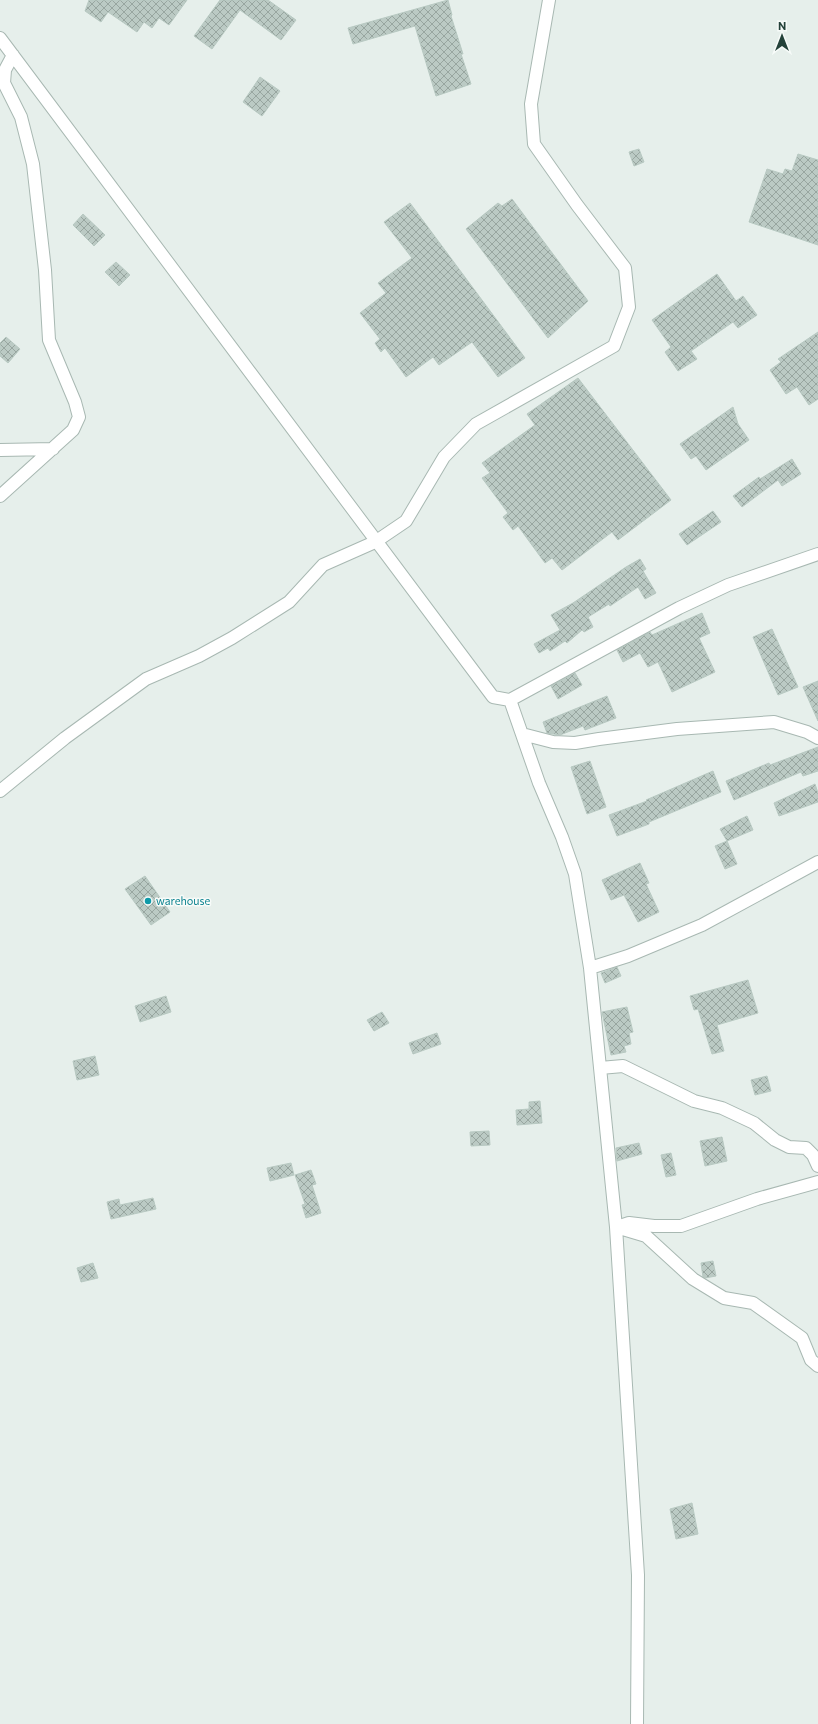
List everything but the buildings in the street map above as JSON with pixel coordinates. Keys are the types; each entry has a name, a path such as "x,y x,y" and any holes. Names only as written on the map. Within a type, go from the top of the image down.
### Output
{"street":[{"path":"0,791 65,738 146,679 199,656 232,638 289,602 324,565 375,542 406,521 444,457 476,424 614,346 629,307 625,268 577,205 534,144 531,104 549,0"},
{"path":"0,38 141,224 375,542 493,697 510,700 678,608 728,585 818,554"},
{"path":"0,496 73,430 78,417 74,402 49,340 45,270 33,164 21,117 4,83 5,70 13,55"},
{"path":"0,450 52,449"},
{"path":"510,700 539,783 562,836 575,874 590,968 616,1227 638,1575 637,1724"},
{"path":"522,734 553,742 575,744 599,738 678,729 774,722 807,732 818,738"},
{"path":"590,968 628,956 702,925 818,862"},
{"path":"600,1068 623,1066 694,1102 722,1108 754,1123 782,1144 789,1147 806,1148 818,1166"},
{"path":"616,1227 629,1223 654,1226 681,1226 757,1199 818,1182"},
{"path":"616,1227 646,1236 693,1279 724,1298 753,1303 802,1338 811,1360 818,1366"}],"place":[{"name":"warehouse","path":"148,901"}]}
